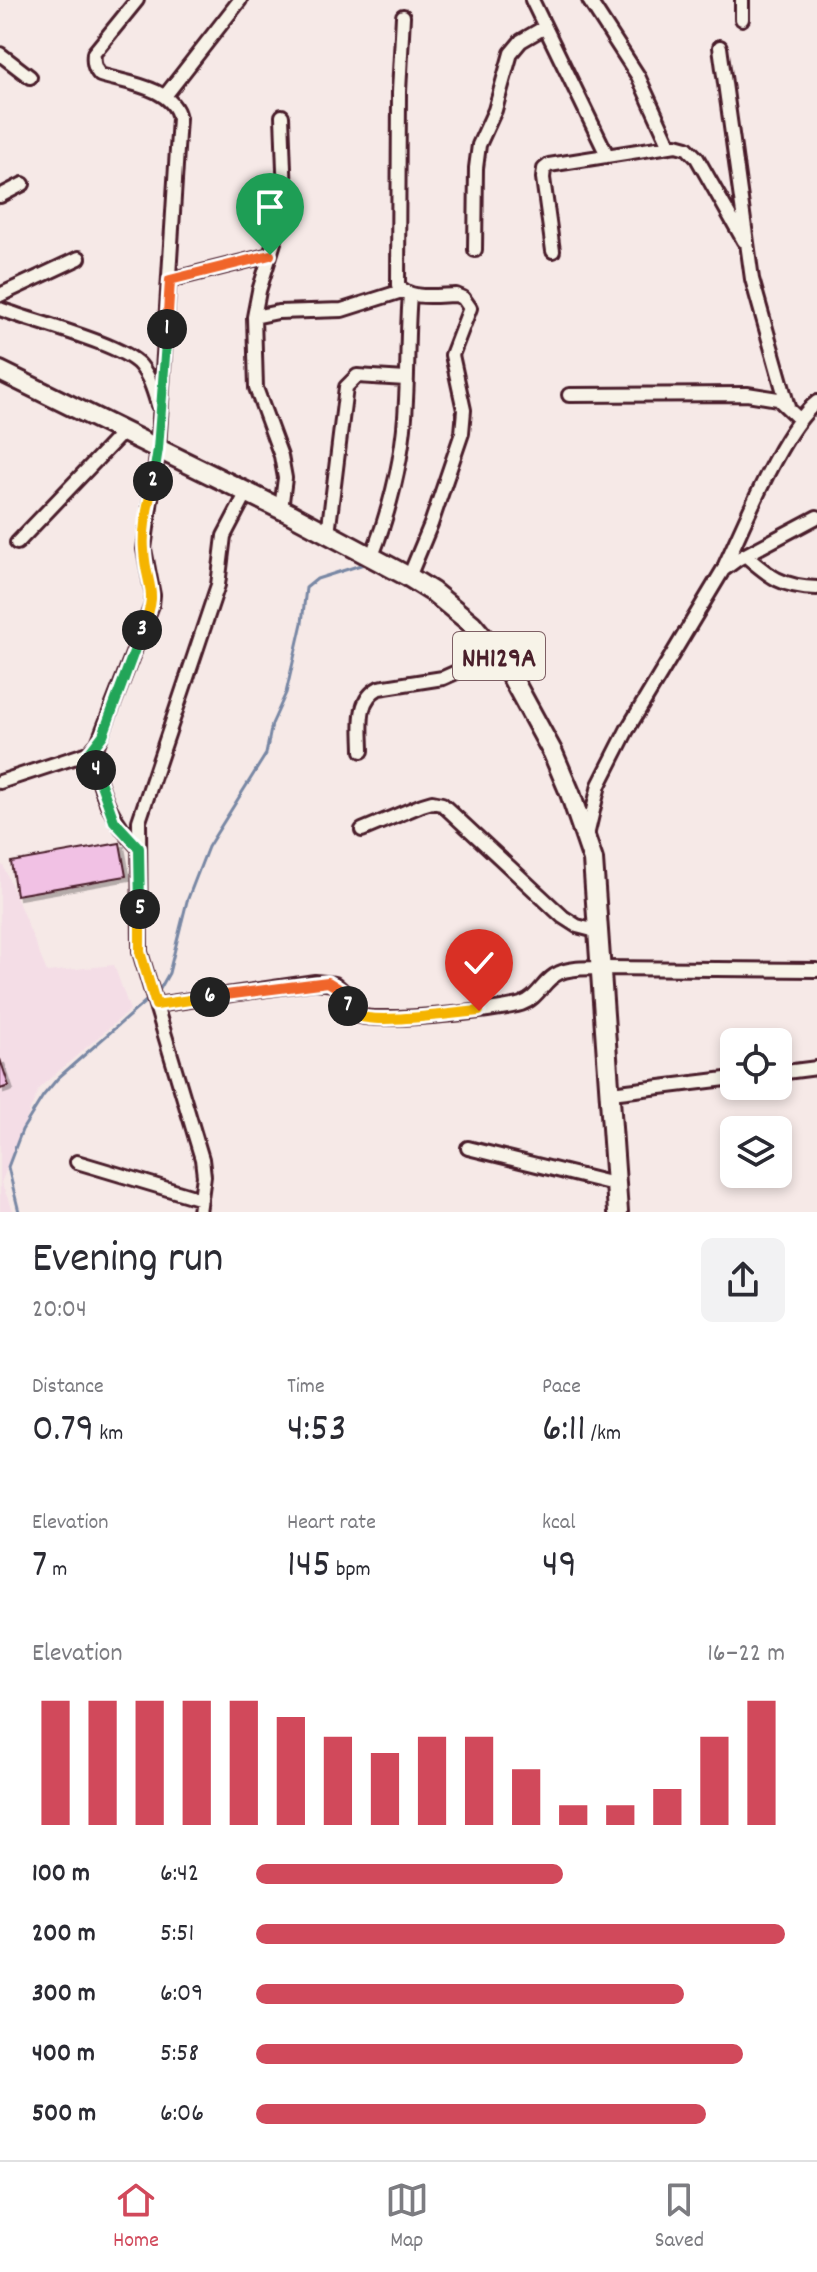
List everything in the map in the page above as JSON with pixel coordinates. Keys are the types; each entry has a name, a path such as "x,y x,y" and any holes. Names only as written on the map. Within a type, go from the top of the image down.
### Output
{"highway":[{"name":"NH129A","path":"0,371 281,509 409,577 454,608 497,654 520,688 553,753 587,837 593,860 618,1212"}],"street":[{"path":"0,782 90,752 103,735 152,605 153,595 144,549 158,449 179,118 177,108 165,96 100,75 95,69 94,53 137,0"},
{"path":"165,96 240,0"},
{"path":"532,0 607,155"},
{"path":"589,0 638,76 670,146"},
{"path":"742,0 742,19"},
{"path":"372,556 393,494 404,421 406,293 397,278 403,16"},
{"path":"475,250 476,155 479,145 495,110 511,53 521,41 545,27"},
{"path":"720,47 752,279 788,407"},
{"path":"0,54 30,77"},
{"path":"281,509 284,468 256,388 254,317 285,196 282,116"},
{"path":"553,251 544,169 554,163 670,146 682,146 697,158 748,248"},
{"path":"0,196 23,184"},
{"path":"170,280 270,255"},
{"path":"0,295 79,258"},
{"path":"254,317 278,312 342,310 406,293 456,295 463,298 470,308 452,355 464,410 462,433 409,577"},
{"path":"0,309 134,358 149,379 161,412"},
{"path":"328,534 346,387 357,376 406,379"},
{"path":"569,395 747,394 778,399 800,420"},
{"path":"587,837 599,785 620,744 723,570 788,437 817,402"},
{"path":"17,543 123,432"},
{"path":"77,1162 200,1206 204,1176 202,1159 140,952 139,821 218,585 224,536 247,492"},
{"path":"723,570 817,517"},
{"path":"745,555 781,583 817,588"},
{"path":"362,751 363,706 372,692 379,688 443,678 497,654"},
{"path":"90,752 114,821 139,848"},
{"path":"362,830 422,805 432,802 442,804 563,917 577,926 600,932"},
{"path":"156,1005 328,982 344,992 349,1009 355,1015 414,1017 525,1003 541,991 555,974 567,970 817,970"},
{"path":"792,1071 817,1068"},
{"path":"611,1093 720,1080"},
{"path":"468,1148 618,1185"}],"shaded area":[{"path":"3,865 47,972 114,965 130,1010 39,1088 1,1183 14,1212 0,1212 0,866"}],"building":[{"path":"120,843 126,876 16,895 11,862"},
{"path":"0,1059 9,1086 0,1089"}],"waterway":[{"path":"160,989 169,973 187,901 208,847 266,754 272,724 286,693 302,623 306,588 317,579 367,563"},
{"path":"19,1212 8,1167 22,1130 58,1078 146,1001"}],"route":[{"path":"270,255 170,280 158,449 144,534 152,605 103,735 90,752 114,821 139,848 140,952 156,1005 328,982 340,988 349,1009 364,1018 479,1011"}]}
